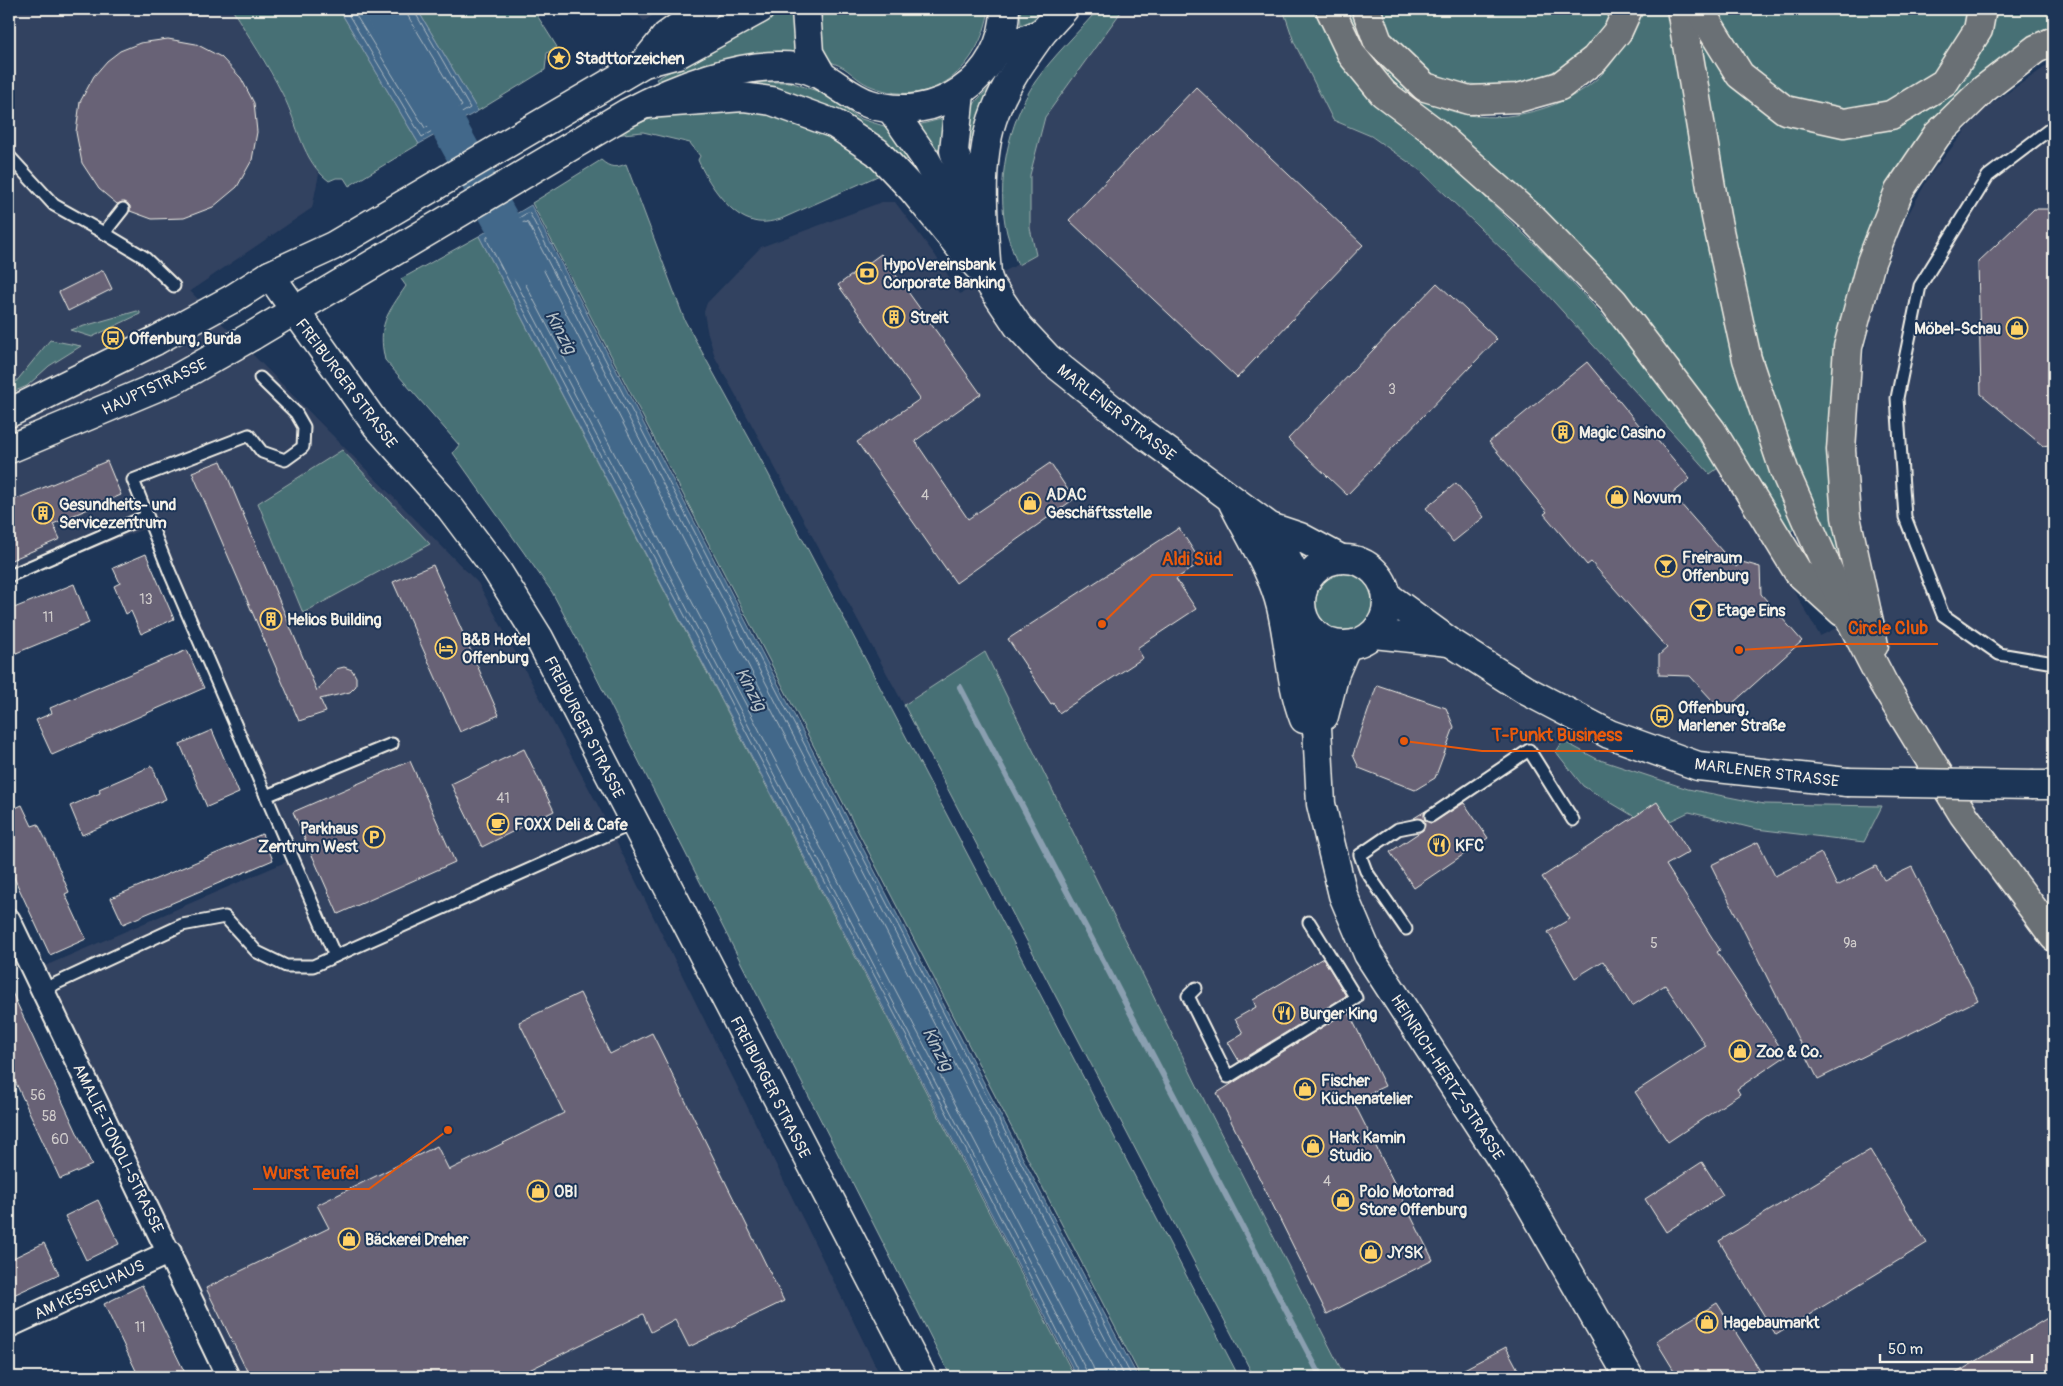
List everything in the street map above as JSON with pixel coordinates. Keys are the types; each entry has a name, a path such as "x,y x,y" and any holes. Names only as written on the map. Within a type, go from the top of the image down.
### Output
{"main road":[{"path":"1330,9 1352,55 1383,93 1436,133 1532,218 1613,301 1712,431 1798,572 1850,619"},
{"path":"1366,9 1378,42 1425,87 1469,100 1518,98 1560,86 1596,60 1618,31 1628,9"},
{"path":"1681,9 1716,217 1747,359 1784,470 1850,619 1883,683 1963,814 2054,937"},
{"path":"1699,9 1740,75 1785,110 1844,122 1890,115 1944,83 1978,30 1982,9"},
{"path":"1883,683 1846,516 1841,450 1851,338 1871,262 1899,191 1937,135 1984,89 2036,49 2054,41"}],"street":[{"path":"644,63 666,36 704,9"},
{"path":"9,413 155,341 270,275 333,246 644,63 678,54 760,9"},
{"path":"806,9 809,53 821,74"},
{"path":"643,104 685,85 754,69 797,67 821,74 869,104 891,109 938,104 960,93 981,75 996,51 1004,24 1005,9"},
{"name":"MARLENER STRASSE","path":"973,246 994,114 1010,79 1042,33 1064,9"},
{"path":"996,51 1042,33"},
{"name":"MARLENER STRASSE","path":"960,93 954,150 965,190 973,246"},
{"path":"643,104 743,97 772,102 835,124 877,152 912,189 973,246"},
{"name":"HAUPTSTRASSE","path":"9,449 176,380 295,313 385,257 643,104"},
{"name":"MARLENER STRASSE","path":"891,109 925,158 973,246 986,276 1018,326 1048,358 1137,429 1270,527 1300,537 1341,560"},
{"name":"FREIBURGER STRASSE","path":"270,275 295,313 377,426 451,509 496,569 539,638 922,1377"},
{"name":"HEINRICH-HERTZ-STRASSE","path":"1232,499 1271,575 1281,607 1300,708 1319,747"},
{"name":"MARLENER STRASSE","path":"1270,527 1303,590"},
{"path":"1341,560 1363,563 1372,570 1384,586 1387,596 1387,610 1382,623 1374,634 1362,642 1347,645 1328,642 1312,631 1302,612 1303,590 1308,579 1317,569 1328,563 1341,560"},
{"name":"MARLENER STRASSE","path":"1387,596 1450,642 1525,690 1610,734 1698,766 1847,782 2044,785"},
{"name":"HEINRICH-HERTZ-STRASSE","path":"1312,631 1321,804 1343,895 1368,954 1527,1199 1629,1377"},
{"name":"MARLENER STRASSE","path":"1374,634 1450,642"},
{"name":"HEINRICH-HERTZ-STRASSE","path":"1319,747 1335,673 1347,645"},
{"name":"AMALIE-TONOLI-STRASSE","path":"9,920 170,1252 228,1377"},
{"name":"AM KESSELHAUS","path":"9,1326 170,1252"}],"lane":[{"path":"2054,126 1988,176 1920,286 1897,398 1905,517 1943,614 1999,654 2054,663"},
{"path":"9,156 54,205 144,257 174,286"},
{"path":"104,233 123,209"},
{"path":"260,378 296,413 304,427 303,447 285,460 262,452 249,434 133,480 335,956"},
{"path":"9,576 148,516"},
{"path":"266,796 392,744"},
{"path":"1431,816 1529,750 1573,820"},
{"path":"42,990 182,925 225,917 257,952 286,966 313,966 634,822"},
{"path":"1406,929 1366,872 1360,855 1398,830 1418,825"},
{"path":"1196,988 1188,996 1228,1076 1356,998 1309,922"}],"shaded area":[{"path":"9,9 232,9 283,95 306,153 319,174 312,208 190,291 478,583 601,811 881,1377 236,1377 38,969 288,861 144,529 9,581"},
{"path":"632,9 663,9 644,21"},
{"path":"1123,9 1283,9 1294,42 1333,120 1371,136 1421,171 1534,280 1710,474 1718,468 1745,505 1820,636 1882,606 1869,566 1856,500 1854,402 1875,302 1899,231 1930,175 1981,111 2054,61 2054,1377 1345,1377 1207,1106 984,652 904,705 715,357 704,312 707,303 761,247 882,202 895,202 935,255 960,294 1036,255 1030,228 1030,175 1045,117"}],"green space":[{"path":"232,9 339,9 419,144 349,186 344,178 336,178 329,181 320,173 307,153 283,95"},
{"path":"417,9 533,9 557,47 547,53 545,70 478,111"},
{"path":"788,9 797,9 797,54 711,64 658,82 656,79"},
{"path":"816,9 989,9 984,30 976,49 964,66 950,79 934,88 915,93 895,93 873,87 861,81 844,68 820,57"},
{"path":"1020,9 1046,9 1021,29"},
{"path":"1098,9 1123,9 1045,117 1030,175 1030,228 1036,255 1018,265 1007,233 1004,214 1003,174 1011,135 1026,98 1035,82"},
{"path":"1283,9 1322,9 1422,137 1547,256 1640,355 1718,468 1710,474 1534,280 1421,171 1371,136 1333,120 1294,42"},
{"path":"1342,9 1354,9 1419,93 1439,106 1462,114 1487,117 1539,110 1563,101 1585,88 1603,73 1615,58 1642,9 1669,9 1795,528 1789,533 1681,365 1595,264 1377,67 1356,41"},
{"path":"1376,9 1614,9 1605,25 1585,48 1557,70 1525,82 1489,86 1448,81 1414,65 1396,46"},
{"path":"1716,9 1973,9 1943,72 1883,108 1849,113 1812,110 1764,84 1734,45 1720,22"},
{"path":"1993,9 2054,9 2054,25 2006,56 1948,104 1921,137 1861,252 1847,295 1830,395 1834,485 1848,570 1839,572 1784,429 1757,337 1736,251 1697,33 1779,116 1805,129 1845,136 1896,129 1940,103 1965,80 1986,44"},
{"path":"1005,73 979,141 961,143 969,112 977,100"},
{"path":"762,82 790,82 820,92 858,118 884,126 900,139 912,157 900,163 741,86"},
{"path":"744,104 847,141 882,174 781,219 758,222 750,220 734,211 719,195 698,160 700,156 690,143 643,132 613,135 629,127 661,116"},
{"path":"949,117 946,146 931,151 918,125"},
{"path":"601,160 613,167 626,164 685,321 759,456 1239,1377 1141,1377 532,203"},
{"path":"479,236 1075,1377 951,1377 552,592 453,453 459,445 385,360 382,338 383,329 389,312 406,286 401,279"},
{"path":"137,311 140,314 92,337 70,330"},
{"path":"50,340 81,346 49,366 27,386 13,392 12,387"},
{"path":"342,450 430,544 303,613 258,503"},
{"path":"1345,570 1363,576 1371,584 1377,602 1371,620 1363,628 1345,634 1327,628 1319,620 1313,602 1319,584 1327,576"},
{"path":"985,652 1207,1106 1345,1377 1254,1377 904,705"},
{"path":"1563,741 1597,759 1688,789 1764,804 1882,806 1864,842 1756,829 1689,812 1670,821 1657,803 1635,817 1583,786 1556,752"}],"water":[{"path":"339,9 417,9 478,111 419,144"},
{"path":"531,205 1061,1232 1138,1377 1077,1377 479,236"}],"building":[{"path":"168,39 196,44 221,57 241,78 254,103 257,132 252,160 237,187 213,207 184,218 152,219 130,211 130,206 125,202 117,204 99,189 82,163 76,132 80,102 94,76 107,61 120,51 140,43"},
{"path":"1196,87 1363,245 1237,378 1069,220"},
{"name":"Möbel-Schau","path":"2034,209 2054,209 2054,444 2043,446 1981,394 1978,262"},
{"path":"881,254 981,394 915,441 968,519 1050,463 1074,499 956,583 857,442 920,399 838,285"},
{"path":"103,270 112,289 68,311 59,292"},
{"path":"1437,283 1497,339 1347,495 1288,439"},
{"path":"1587,362 1644,431 1647,428 1690,479 1672,494 1736,567 1742,562 1760,567 1761,594 1802,641 1723,712 1690,676 1659,675 1659,655 1667,648 1591,562 1587,565 1544,514 1547,512 1489,442"},
{"name":"Gesundheits- und Servicezentrum","path":"107,461 121,495 53,524 60,539 9,561 9,502"},
{"name":"Helios Building","path":"221,461 317,691 336,669 344,667 352,670 356,677 356,686 350,692 320,699 326,712 299,721 192,472"},
{"path":"1456,483 1484,517 1453,542 1426,508"},
{"path":"1179,528 1201,562 1176,579 1196,609 1137,648 1143,658 1059,713 1008,639"},
{"path":"146,554 174,619 141,634 131,611 126,614 114,586 120,583 113,568"},
{"name":"B&B Hotel Offenburg","path":"433,565 499,715 460,732 393,582"},
{"path":"74,584 89,623 9,656 9,610"},
{"path":"187,650 204,688 52,755 36,720 52,713 50,708"},
{"path":"1377,685 1446,708 1454,727 1435,778 1415,790 1359,768 1353,755"},
{"path":"212,730 239,793 207,807 180,744"},
{"path":"524,749 554,811 482,847 451,784"},
{"name":"Parkhaus Zentrum West","path":"410,761 455,862 338,914 293,812"},
{"path":"152,766 166,799 82,835 70,806 100,793 99,789"},
{"path":"1657,802 1689,852 1666,865 1720,950 1717,952 1786,1056 1737,1089 1740,1094 1668,1142 1635,1092 1706,1046 1665,985 1632,1006 1603,961 1575,978 1548,932 1570,919 1542,877"},
{"name":"KFC","path":"1464,803 1488,838 1414,888 1390,852 1423,830 1424,820 1414,818 1427,810 1424,813 1425,820 1432,823"},
{"path":"22,805 32,826 38,824 53,854 69,892 65,894 86,939 50,955 9,867 9,811"},
{"path":"262,834 273,860 123,924 111,898"},
{"path":"1758,842 1775,876 1821,853 1837,886 1876,866 1884,880 1912,867 1978,1000 1818,1079 1711,865"},
{"name":"Burger King","path":"1323,958 1346,996 1239,1061 1228,1042 1243,1033 1235,1019 1256,1007 1253,1000"},
{"path":"9,986 92,1165 60,1179 9,1068"},
{"name":"OBI","path":"580,993 610,1054 652,1033 784,1301 689,1347 675,1319 651,1332 643,1314 515,1377 250,1377 206,1288 329,1228 317,1205 437,1146 449,1170 564,1113 519,1022"},
{"path":"1348,1011 1385,1086 1353,1101 1433,1260 1327,1314 1217,1093"},
{"path":"1870,1150 1927,1243 1776,1335 1719,1241"},
{"path":"1702,1162 1723,1195 1666,1232 1645,1199"},
{"path":"98,1200 119,1244 86,1260 65,1216"},
{"path":"44,1243 59,1274 9,1297 9,1260"},
{"path":"142,1285 187,1377 139,1377 104,1304"},
{"name":"Hagebaumarkt","path":"1717,1303 1764,1377 1678,1377 1656,1341"},
{"path":"2054,1314 2054,1377 1950,1377"},
{"path":"1506,1347 1522,1377 1449,1377"}],"waterway":[{"name":"Kinzig","path":"381,9 412,60 526,266"},
{"path":"960,687 1321,1377"}],"place":[{"name":"Stadttorzeichen","path":"559,58"},
{"name":"HypoVereinsbank Corporate Banking","path":"867,273"},
{"name":"Streit","path":"894,317"},
{"name":"Möbel-Schau","path":"2017,328"},
{"name":"Offenburg, Burda","path":"113,338"},
{"name":"Magic Casino","path":"1563,432"},
{"name":"Novum","path":"1617,497"},
{"name":"ADAC Geschäftsstelle","path":"1030,503"},
{"name":"Gesundheits- und Servicezentrum","path":"43,513"},
{"name":"Freiraum Offenburg","path":"1666,566"},
{"name":"Etage Eins","path":"1701,610"},
{"name":"Helios Building","path":"271,619"},
{"name":"Aldi Süd","path":"1102,624"},
{"name":"B&B Hotel Offenburg","path":"446,648"},
{"name":"Circle Club","path":"1739,650"},
{"name":"Offenburg, Marlener Straße","path":"1662,716"},
{"name":"T-Punkt Business","path":"1404,741"},
{"name":"FOXX Deli & Cafe","path":"498,824"},
{"name":"Parkhaus Zentrum West","path":"374,837"},
{"name":"KFC","path":"1439,845"},
{"name":"Burger King","path":"1284,1013"},
{"name":"Zoo & Co.","path":"1740,1051"},
{"name":"Fischer Küchenatelier","path":"1305,1089"},
{"name":"Wurst Teufel","path":"448,1130"},
{"name":"Hark Kamin Studio","path":"1313,1146"},
{"name":"OBI","path":"538,1191"},
{"name":"Polo Motorrad Store Offenburg","path":"1343,1200"},
{"name":"Bäckerei Dreher","path":"349,1239"},
{"name":"JYSK","path":"1371,1252"},
{"name":"Hagebaumarkt","path":"1707,1322"}]}
